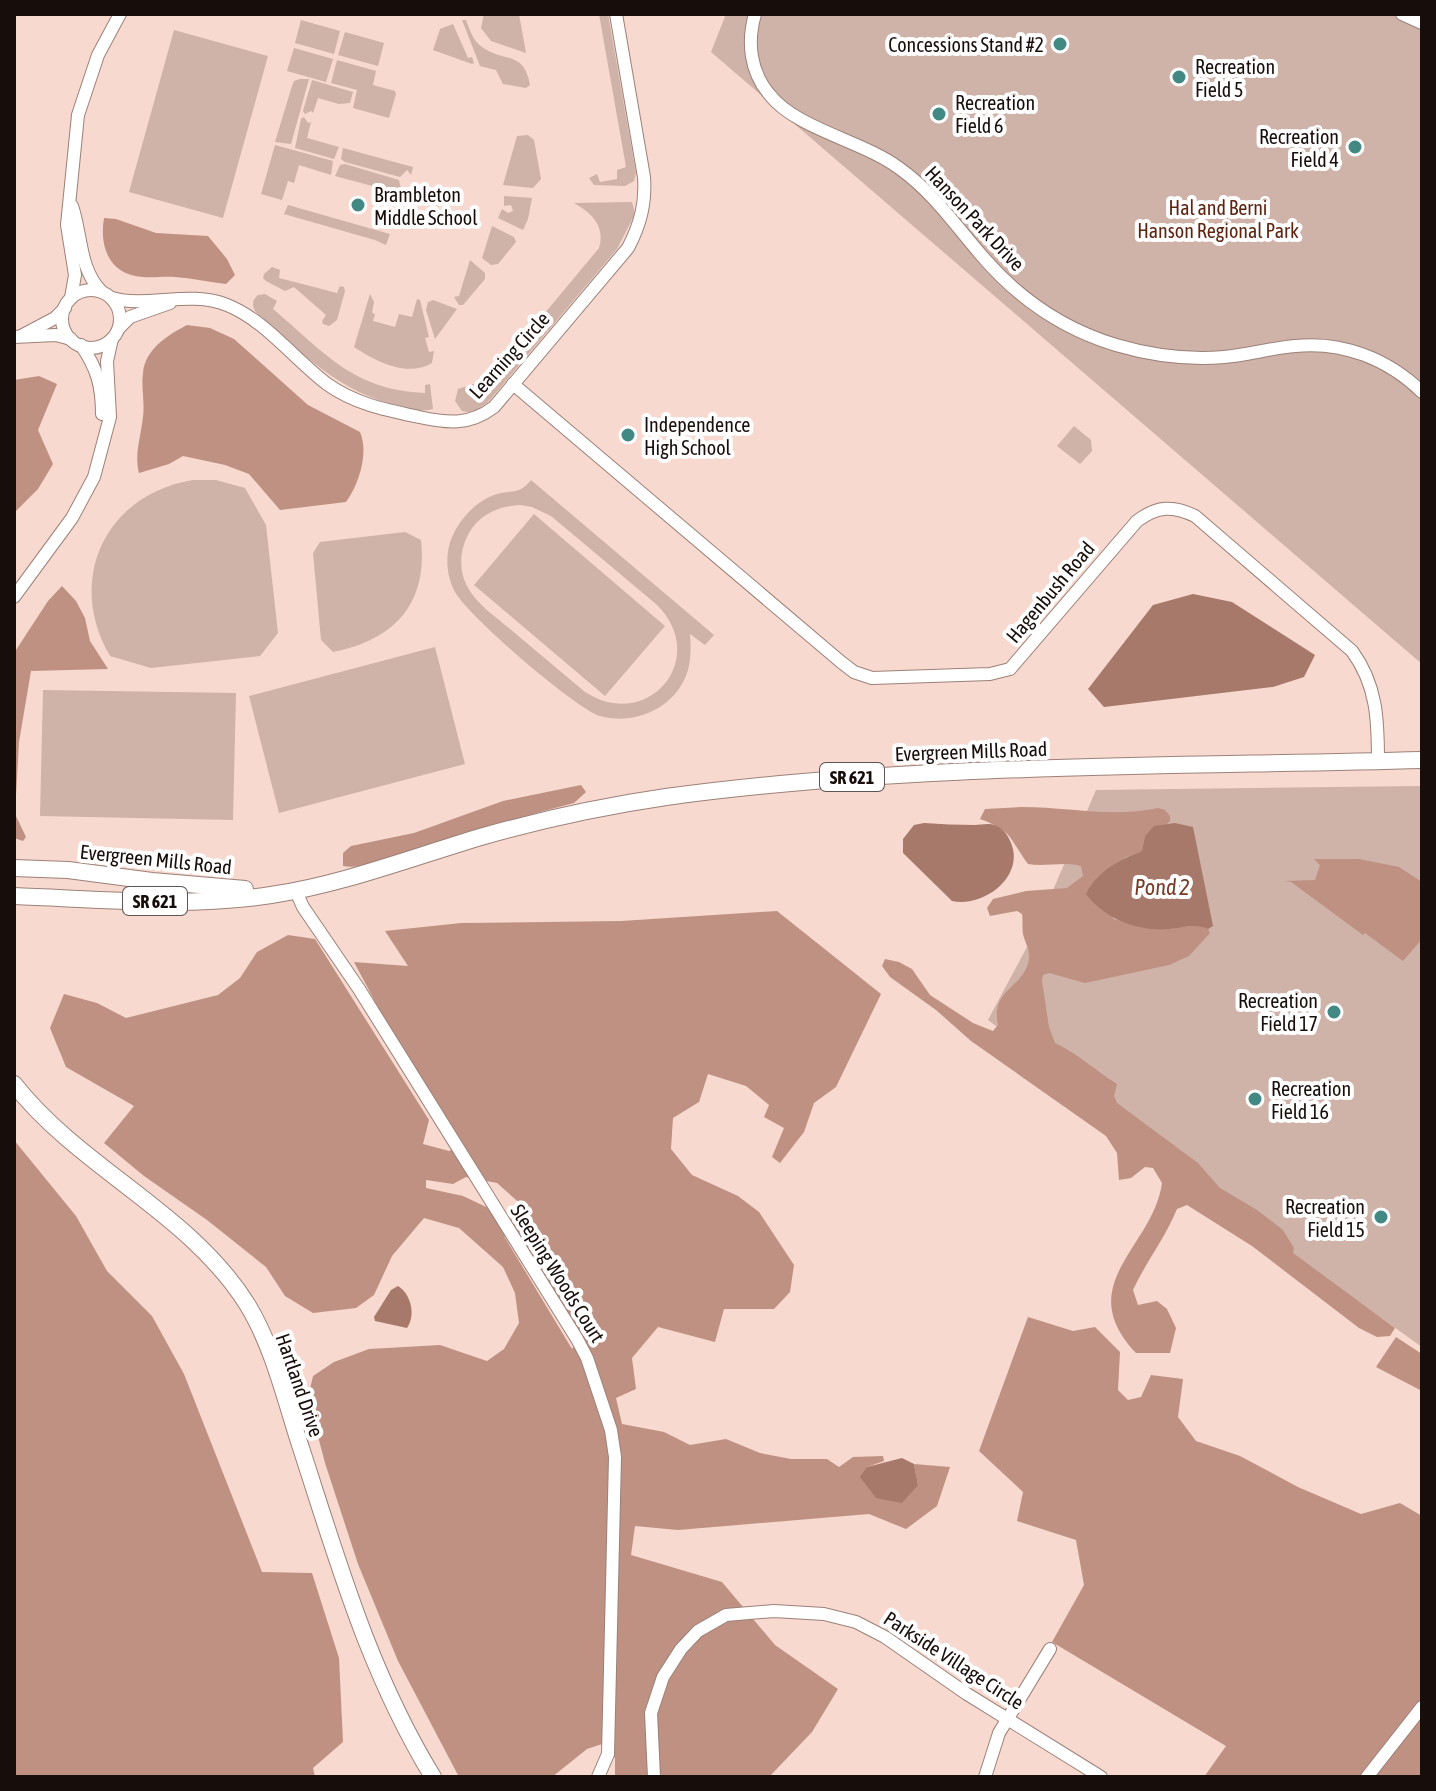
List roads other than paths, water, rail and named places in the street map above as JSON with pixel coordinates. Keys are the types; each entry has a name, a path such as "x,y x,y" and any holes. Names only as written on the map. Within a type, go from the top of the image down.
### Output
{"main road":[{"name":"Evergreen Mills Road","path":"14,896 189,900 250,898 391,867 483,837 591,808 822,779 946,770 1422,760"},
{"name":"Evergreen Mills Road","path":"14,868 68,870 199,885 295,889"},
{"path":"14,887 140,892 172,891 199,885"},
{"name":"Hartland Drive","path":"14,1084 64,1138 214,1260 249,1307 272,1360 368,1649 393,1707 433,1777"}],"street":[{"path":"105,429 100,381 94,365 63,324 75,275 67,225 78,115 98,55 120,14"},
{"name":"Learning Circle","path":"107,295 134,301 184,298 223,303 239,310 329,385 372,407 459,423 476,419 494,407 628,248 639,223 645,201 644,177 616,14"},
{"name":"Hanson Park Drive","path":"755,14 751,36 752,61 762,85 779,106 871,150 900,168 927,190 1005,280 1052,317 1095,338 1162,355 1220,358 1315,345 1348,350 1402,373 1422,392"},
{"path":"1402,14 1422,23"},
{"path":"14,597 84,497 99,463 110,417 107,361 119,313 107,295 93,283 88,272 71,203"},
{"path":"18,337 55,318 68,303 86,290 107,295"},
{"name":"Learning Circle","path":"115,334 130,317 184,298"},
{"path":"18,337 56,335 97,347 115,334"},
{"name":"Hagenbush Road","path":"513,384 843,664 854,672 872,678 990,674 1010,669 1137,521 1158,508 1182,510 1195,516 1352,651 1364,667 1373,688 1378,718 1378,761"},
{"name":"Sleeping Woods Court","path":"295,889 303,907 353,979 577,1339 594,1378 611,1430 615,1457 608,1754 598,1777"},
{"name":"Parkside Village Circle","path":"654,1777 651,1713 663,1677 681,1649 698,1631 726,1615 774,1611 824,1614 856,1622 885,1637 1007,1719 1101,1777"},
{"path":"985,1777 996,1739 1050,1649"},
{"path":"1367,1777 1422,1707"}],"water":[{"path":"1193,594 1232,602 1315,655 1304,677 1273,687 1104,707 1088,689 1153,605"},
{"name":"Pond 2","path":"1175,823 1193,827 1213,926 1208,929 1193,926 1158,929 1134,926 1112,917 1086,894 1103,873 1142,851 1145,836 1154,826"},
{"path":"990,824 1000,828 1010,840 1014,855 1007,878 999,887 977,900 952,901 903,853 903,839 914,825"},
{"path":"398,1286 411,1305 407,1328 375,1321 374,1317 391,1290"},
{"path":"902,1458 914,1464 918,1485 902,1503 876,1498 860,1477 867,1467"}],"place":[{"name":"Concessions Stand #2","path":"1060,44"},
{"name":"Recreation Field 5","path":"1179,77"},
{"name":"Recreation Field 6","path":"939,114"},
{"name":"Recreation Field 4","path":"1355,147"},
{"name":"Brambleton Middle School","path":"358,205"},
{"name":"Independence High School","path":"628,435"},
{"name":"Recreation Field 17","path":"1334,1012"},
{"name":"Recreation Field 16","path":"1255,1099"},
{"name":"Recreation Field 15","path":"1381,1217"}],"park label":[{"name":"Hal and Berni Hanson Regional Park","path":"1218,218"}]}
